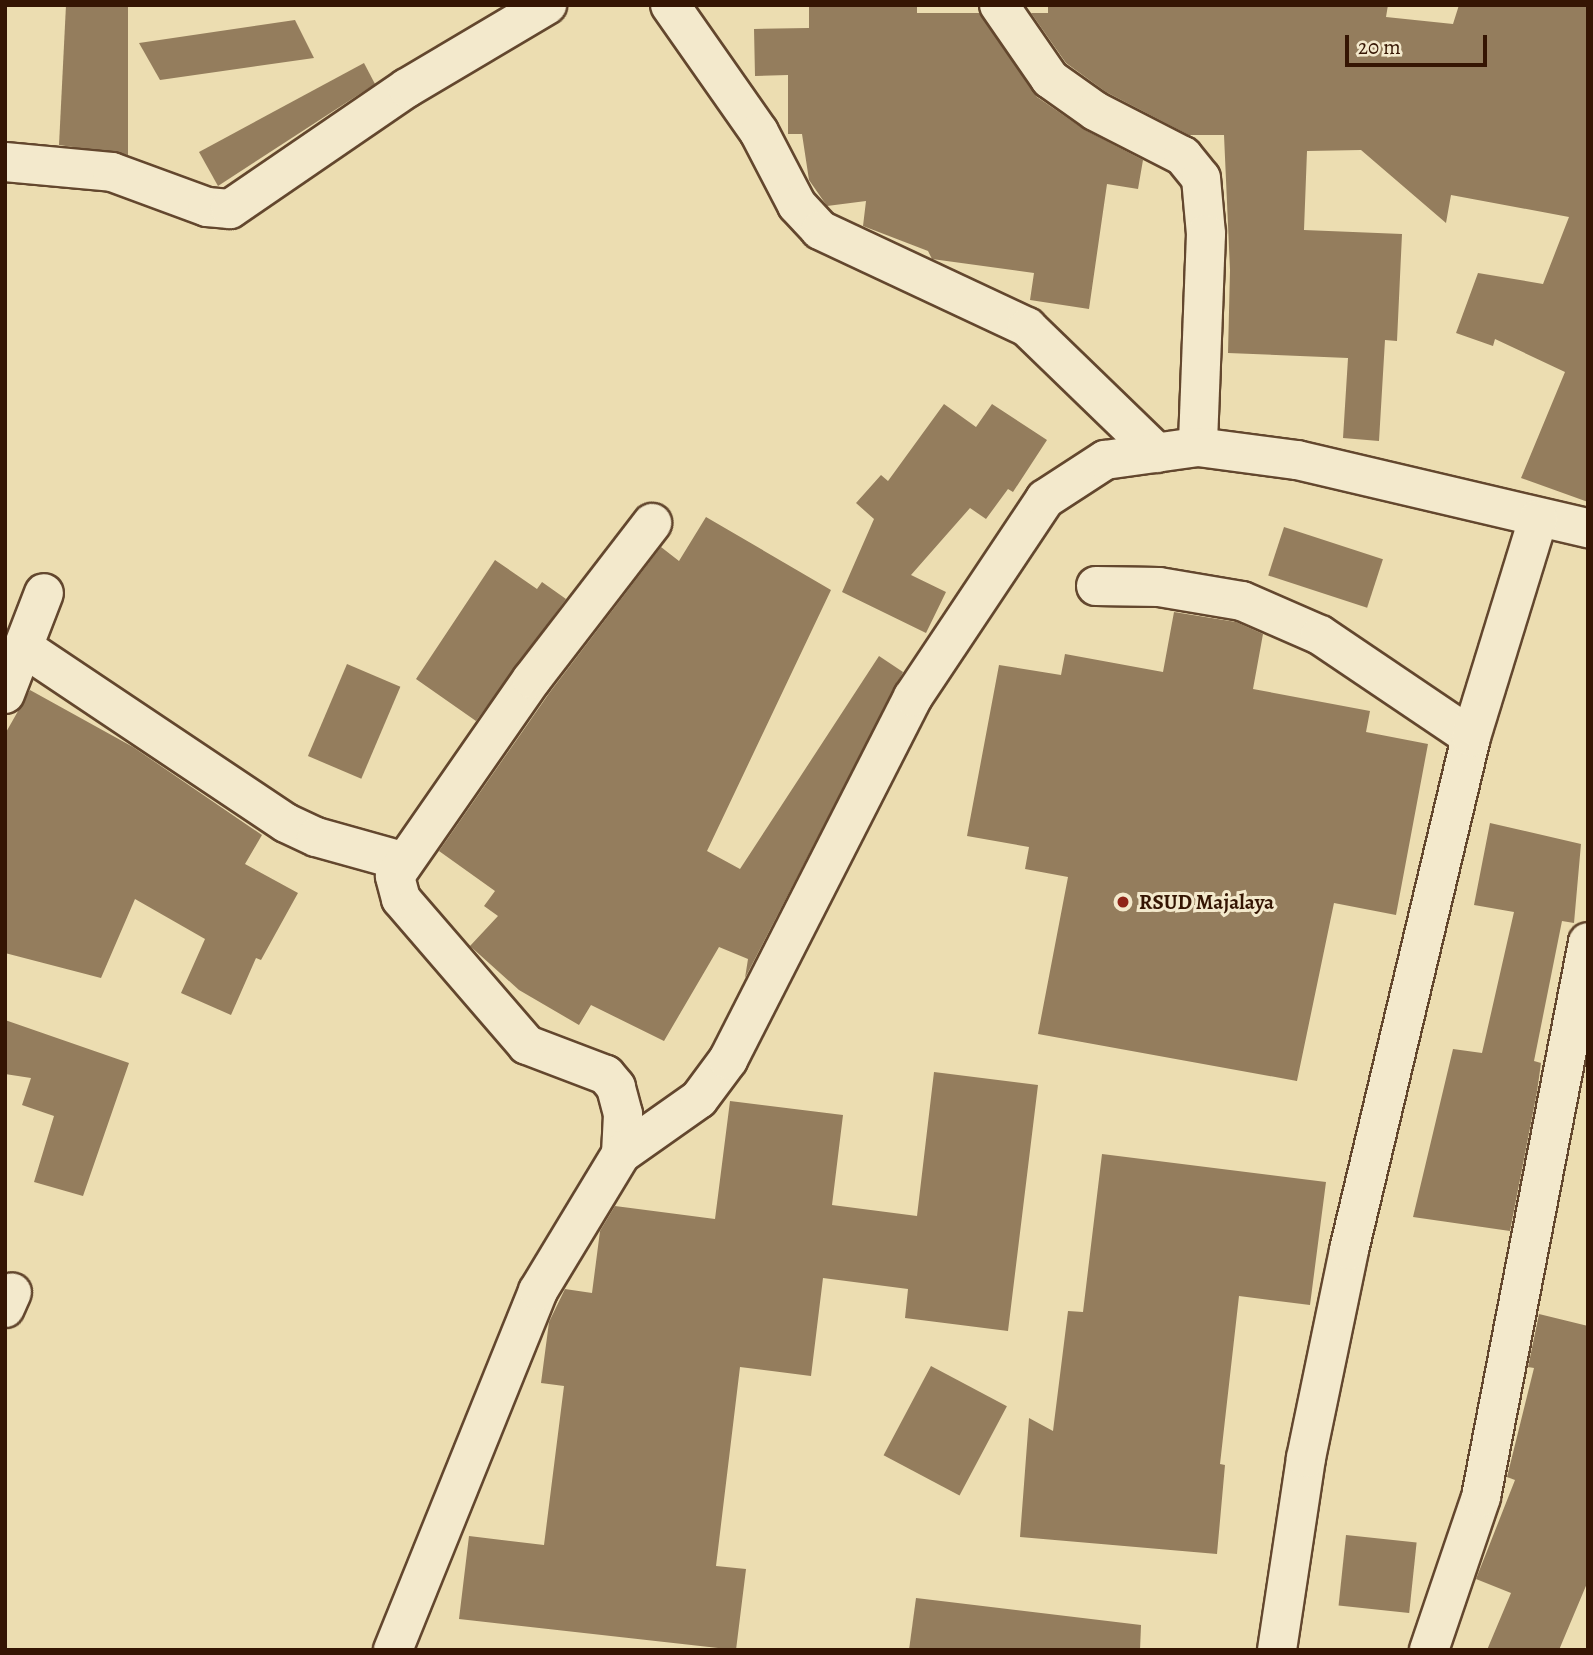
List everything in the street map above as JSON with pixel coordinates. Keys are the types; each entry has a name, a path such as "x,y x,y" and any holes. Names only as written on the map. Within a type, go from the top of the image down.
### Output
{"street":[{"path":"5,162 113,172 207,207 230,209 407,88 547,5"},
{"path":"670,5 759,132 797,205 820,230 1027,327 1157,453"},
{"path":"999,5 1050,79 1095,111 1183,156 1201,178 1206,234 1198,447"},
{"path":"393,1650 538,1291 621,1154 699,1099 728,1060 913,697 1026,520 1073,476 1105,460 1198,447 1297,460 1538,519 1588,528"},
{"path":"1277,1650 1306,1458 1346,1263 1471,737 1538,519"},
{"path":"621,1154 623,1114 617,1087 606,1075 527,1045 492,1009 401,899 395,877 402,861 652,523"},
{"path":"1096,586 1159,587 1242,601 1320,635 1471,737"},
{"path":"5,694 44,593"},
{"path":"23,647 286,823 402,861"},
{"path":"1429,1650 1482,1497 1588,942"}],"building":[{"path":"66,5 128,5 128,155 59,145"},
{"path":"809,5 917,5 917,13 979,13 1037,97 1085,130 1143,160 1138,189 1107,184 1089,309 1030,300 1034,273 932,259 928,251 863,226 866,201 827,206 809,180 802,134 788,134 788,75 755,76 754,29 809,28"},
{"path":"1048,5 1388,5 1386,17 1453,24 1459,5 1588,5 1588,502 1521,478 1565,372 1495,339 1493,346 1456,333 1478,273 1543,284 1569,217 1451,195 1446,223 1361,150 1307,151 1304,230 1402,234 1397,341 1385,340 1379,441 1343,438 1348,358 1228,353 1230,270 1224,135 1189,135 1106,92 1066,63 1031,13 1048,13"},
{"path":"295,20 314,58 160,80 139,43"},
{"path":"364,63 375,84 218,186 199,152"},
{"path":"944,404 976,427 992,404 1047,440 1013,492 1008,489 986,519 970,508 911,575 946,592 926,633 842,592 874,519 856,503 881,475 888,481"},
{"path":"706,517 831,590 707,851 740,869 879,656 903,672 745,978 748,959 719,947 664,1041 591,1005 579,1025 519,990 470,946 498,916 484,906 495,891 439,851 550,692 661,547 679,561"},
{"path":"1284,527 1383,559 1367,608 1268,576"},
{"path":"495,560 537,589 542,582 566,599 476,721 416,679"},
{"path":"1174,612 1236,622 1263,634 1253,689 1370,711 1366,732 1428,744 1396,915 1334,903 1297,1081 1038,1034 1068,877 1025,869 1029,847 967,836 999,665 1061,675 1065,654 1163,672"},
{"path":"347,664 400,687 361,779 308,756"},
{"path":"30,690 133,747 262,835 245,864 298,893 261,960 256,958 231,1015 181,993 205,939 135,899 101,978 5,953 5,734"},
{"path":"1490,823 1581,844 1574,923 1562,921 1534,1061 1541,1063 1537,1092 1510,1231 1413,1217 1453,1049 1482,1053 1514,912 1474,905"},
{"path":"5,1020 129,1063 83,1196 34,1182 54,1116 22,1105 31,1078 5,1074"},
{"path":"934,1072 1038,1085 1008,1331 905,1318 908,1289 823,1278 811,1376 740,1367 716,1566 746,1569 736,1650 459,1619 469,1536 544,1545 564,1386 541,1383 549,1322 565,1289 592,1293 600,1231 615,1206 715,1219 730,1101 843,1115 832,1205 917,1216"},
{"path":"1102,1154 1326,1182 1310,1305 1239,1296 1220,1464 1225,1465 1217,1554 1020,1537 1029,1418 1053,1431 1068,1311 1083,1312"},
{"path":"1539,1314 1588,1326 1588,1581 1559,1650 1487,1650 1511,1593 1476,1579 1515,1480 1507,1477 1534,1368 1528,1367"},
{"path":"931,1366 1007,1406 960,1496 884,1455"},
{"path":"1346,1535 1417,1542 1409,1613 1339,1606"},
{"path":"916,1598 1141,1625 1140,1650 909,1650"}],"place":[{"name":"RSUD Majalaya","path":"1123,902"}]}
